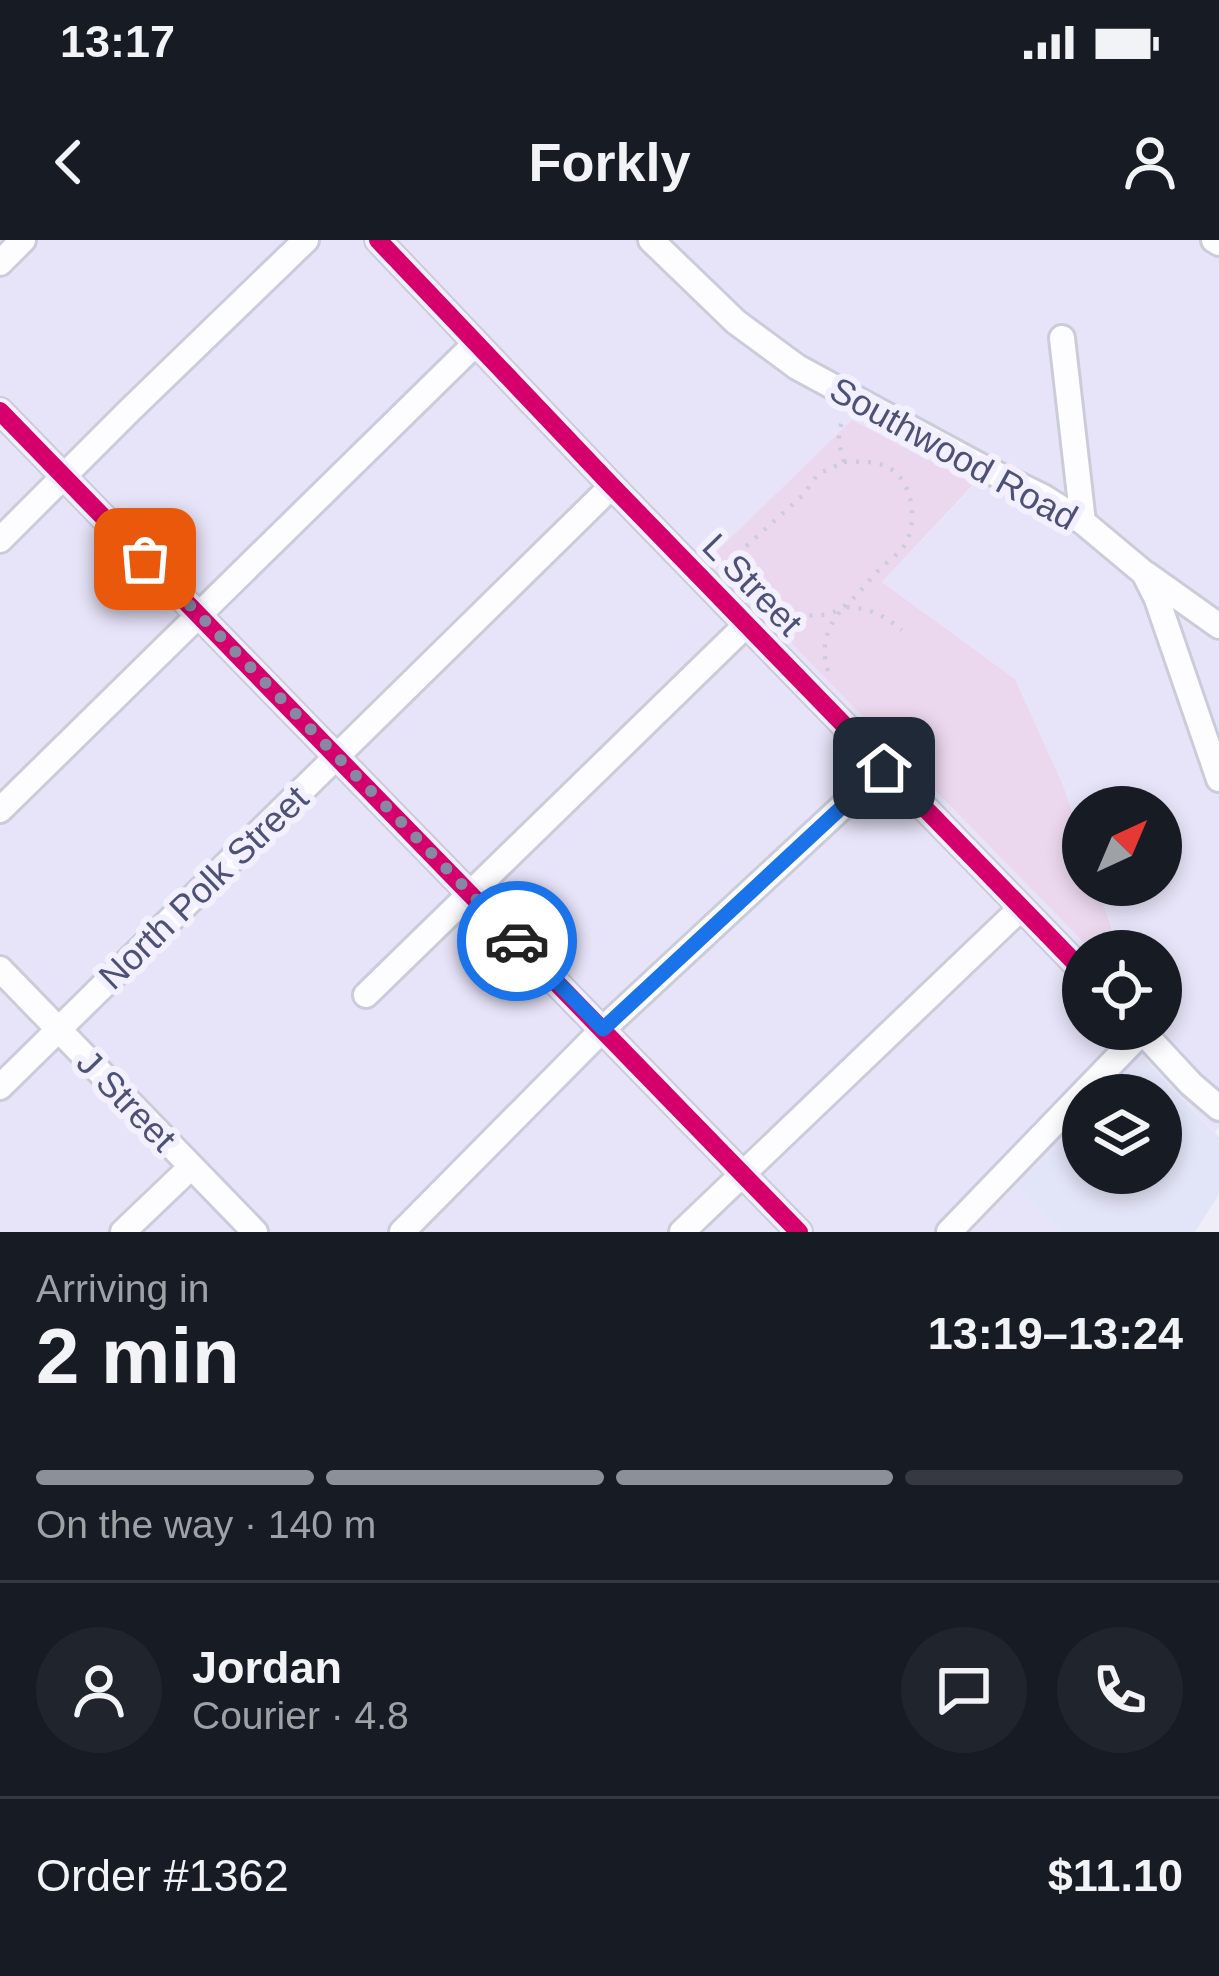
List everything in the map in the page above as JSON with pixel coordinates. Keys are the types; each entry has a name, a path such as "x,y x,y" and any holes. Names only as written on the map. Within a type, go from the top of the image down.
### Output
{"street":[{"path":"0,263 23,240"},
{"path":"0,540 306,240"},
{"name":"L Street","path":"378,240 1062,950"},
{"name":"Southwood Road","path":"651,240 704,294 769,348 1043,497 1083,521 1144,573 1219,779"},
{"path":"1062,338 1083,521"},
{"path":"0,810 476,343"},
{"path":"0,411 799,1232"},
{"name":"North Polk Street","path":"0,1087 612,486"},
{"path":"1144,573 1219,626"},
{"path":"366,994 746,625"},
{"path":"402,1232 603,1029 884,768"},
{"path":"682,1232 1021,908"},
{"name":"J Street","path":"0,969 255,1232"},
{"path":"949,1232 1122,1050"},
{"path":"1160,1050 1219,1108"},
{"path":"123,1232 191,1166"}],"path":[{"path":"844,462 840,424 859,401"},
{"path":"844,462 874,462 891,469 906,488 914,523 896,556 844,607 820,616 795,612 747,573 743,549 803,495 818,474 844,462"},
{"path":"844,607 872,611 902,630"},
{"path":"837,681 826,669 824,652 832,620 844,607"}],"shaded area":[{"path":"0,240 1219,240 1219,1125 1215,1133 1182,1098 1182,1074 1160,1074 1145,1058 1129,1074 1062,1074 1062,1143 1019,1187 1062,1232 0,1232","holes":["974,485 882,582 1015,679 1063,786 1182,786 1182,906 1104,906 1112,930 1182,930 1182,1050 1062,1050 1062,930 1071,930 710,560"]},
{"path":"852,420 974,484 882,582 1015,679 1063,786 1062,906 1104,906 1112,930 1071,930 709,559"},
{"path":"1144,1058 1159,1074 1128,1074"},
{"path":"1182,1099 1219,1138 1219,1194 1195,1232 1062,1232 1018,1187 1062,1142 1062,1194 1182,1194"}],"cycle path":[{"path":"378,240 1062,949"},
{"path":"0,411 799,1232"}],"way so far":[{"path":"145,559 517,941"}],"route":[{"path":"517,941 603,1029 884,768"}]}
